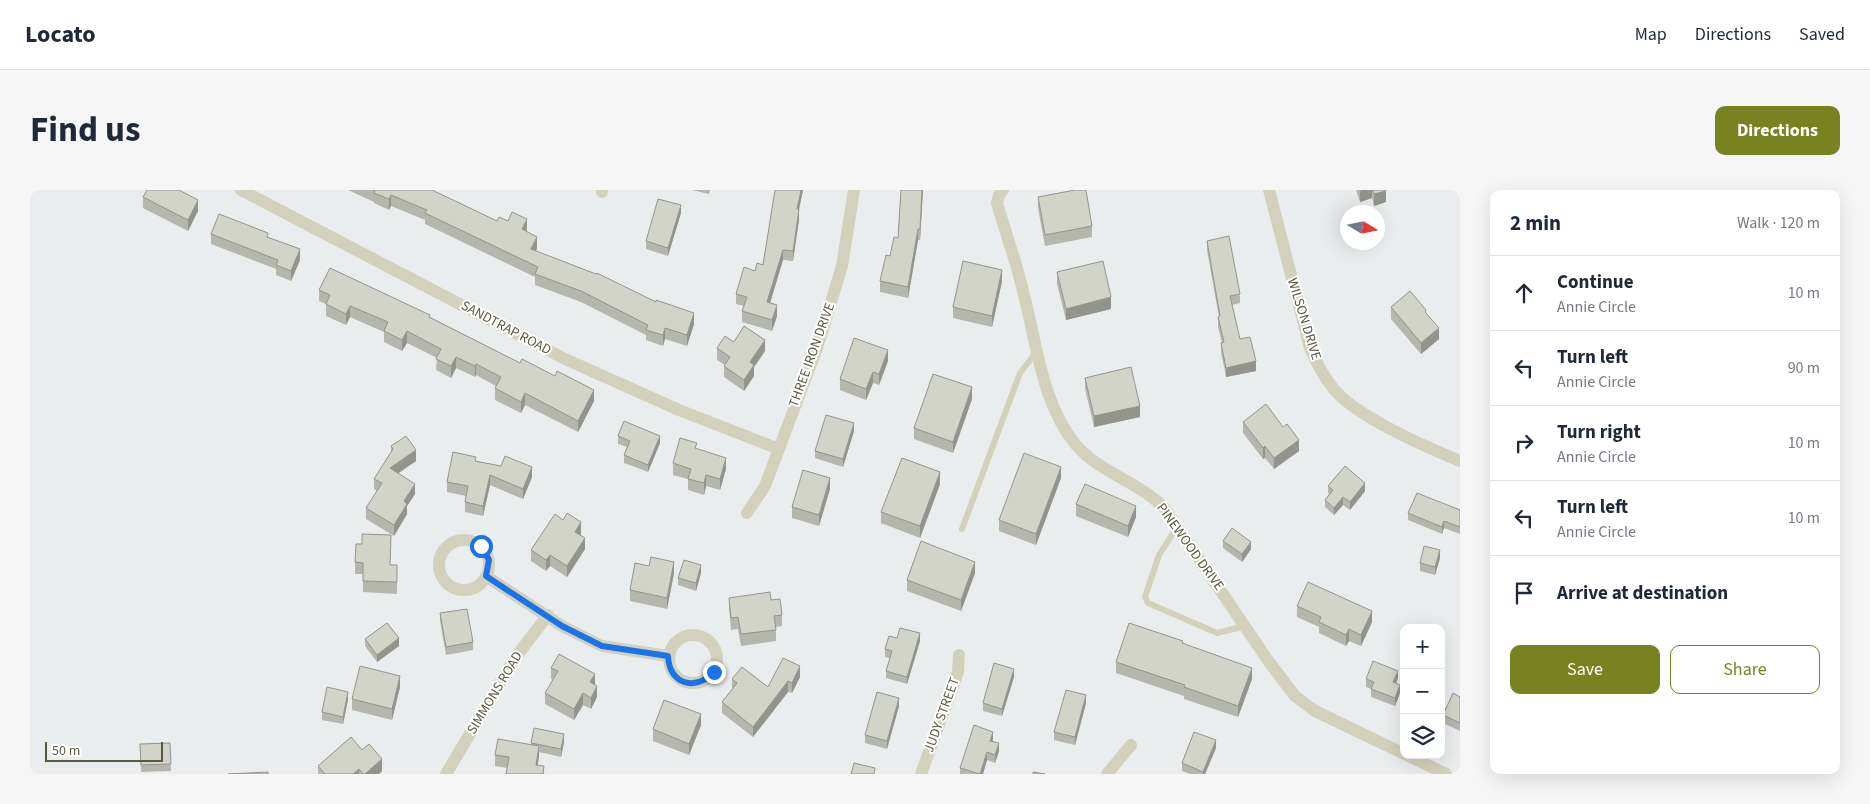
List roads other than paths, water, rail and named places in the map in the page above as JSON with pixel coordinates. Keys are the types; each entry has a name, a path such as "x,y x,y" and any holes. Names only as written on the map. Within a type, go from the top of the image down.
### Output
{"street":[{"name":"SANDTRAP ROAD","path":"241,190 565,359 679,410 779,449"},
{"name":"THREE IRON DRIVE","path":"747,513 765,486 833,300 846,246 854,190"},
{"name":"PINEWOOD DRIVE","path":"1003,190 999,195 997,204 1024,293 1055,410 1077,446 1097,463 1156,499 1269,662 1304,704 1350,730 1446,774"},
{"name":"WILSON DRIVE","path":"1269,190 1310,348 1320,370 1352,405 1372,418 1460,461"},
{"path":"466,539 474,541 481,546 489,560 486,576 481,583 466,590 450,586 440,573 440,556 450,543 466,539"},
{"path":"486,576 562,626 602,646 668,656"},
{"name":"SIMMONS ROAD","path":"446,774 515,658 548,615"},
{"name":"JUDY STREET","path":"921,774 958,672 959,655"},
{"path":"1107,774 1131,745"}],"lane":[{"path":"962,529 1020,374 1038,350"},
{"path":"1177,527 1159,555 1145,597 1148,603 1218,633 1245,626"}]}
